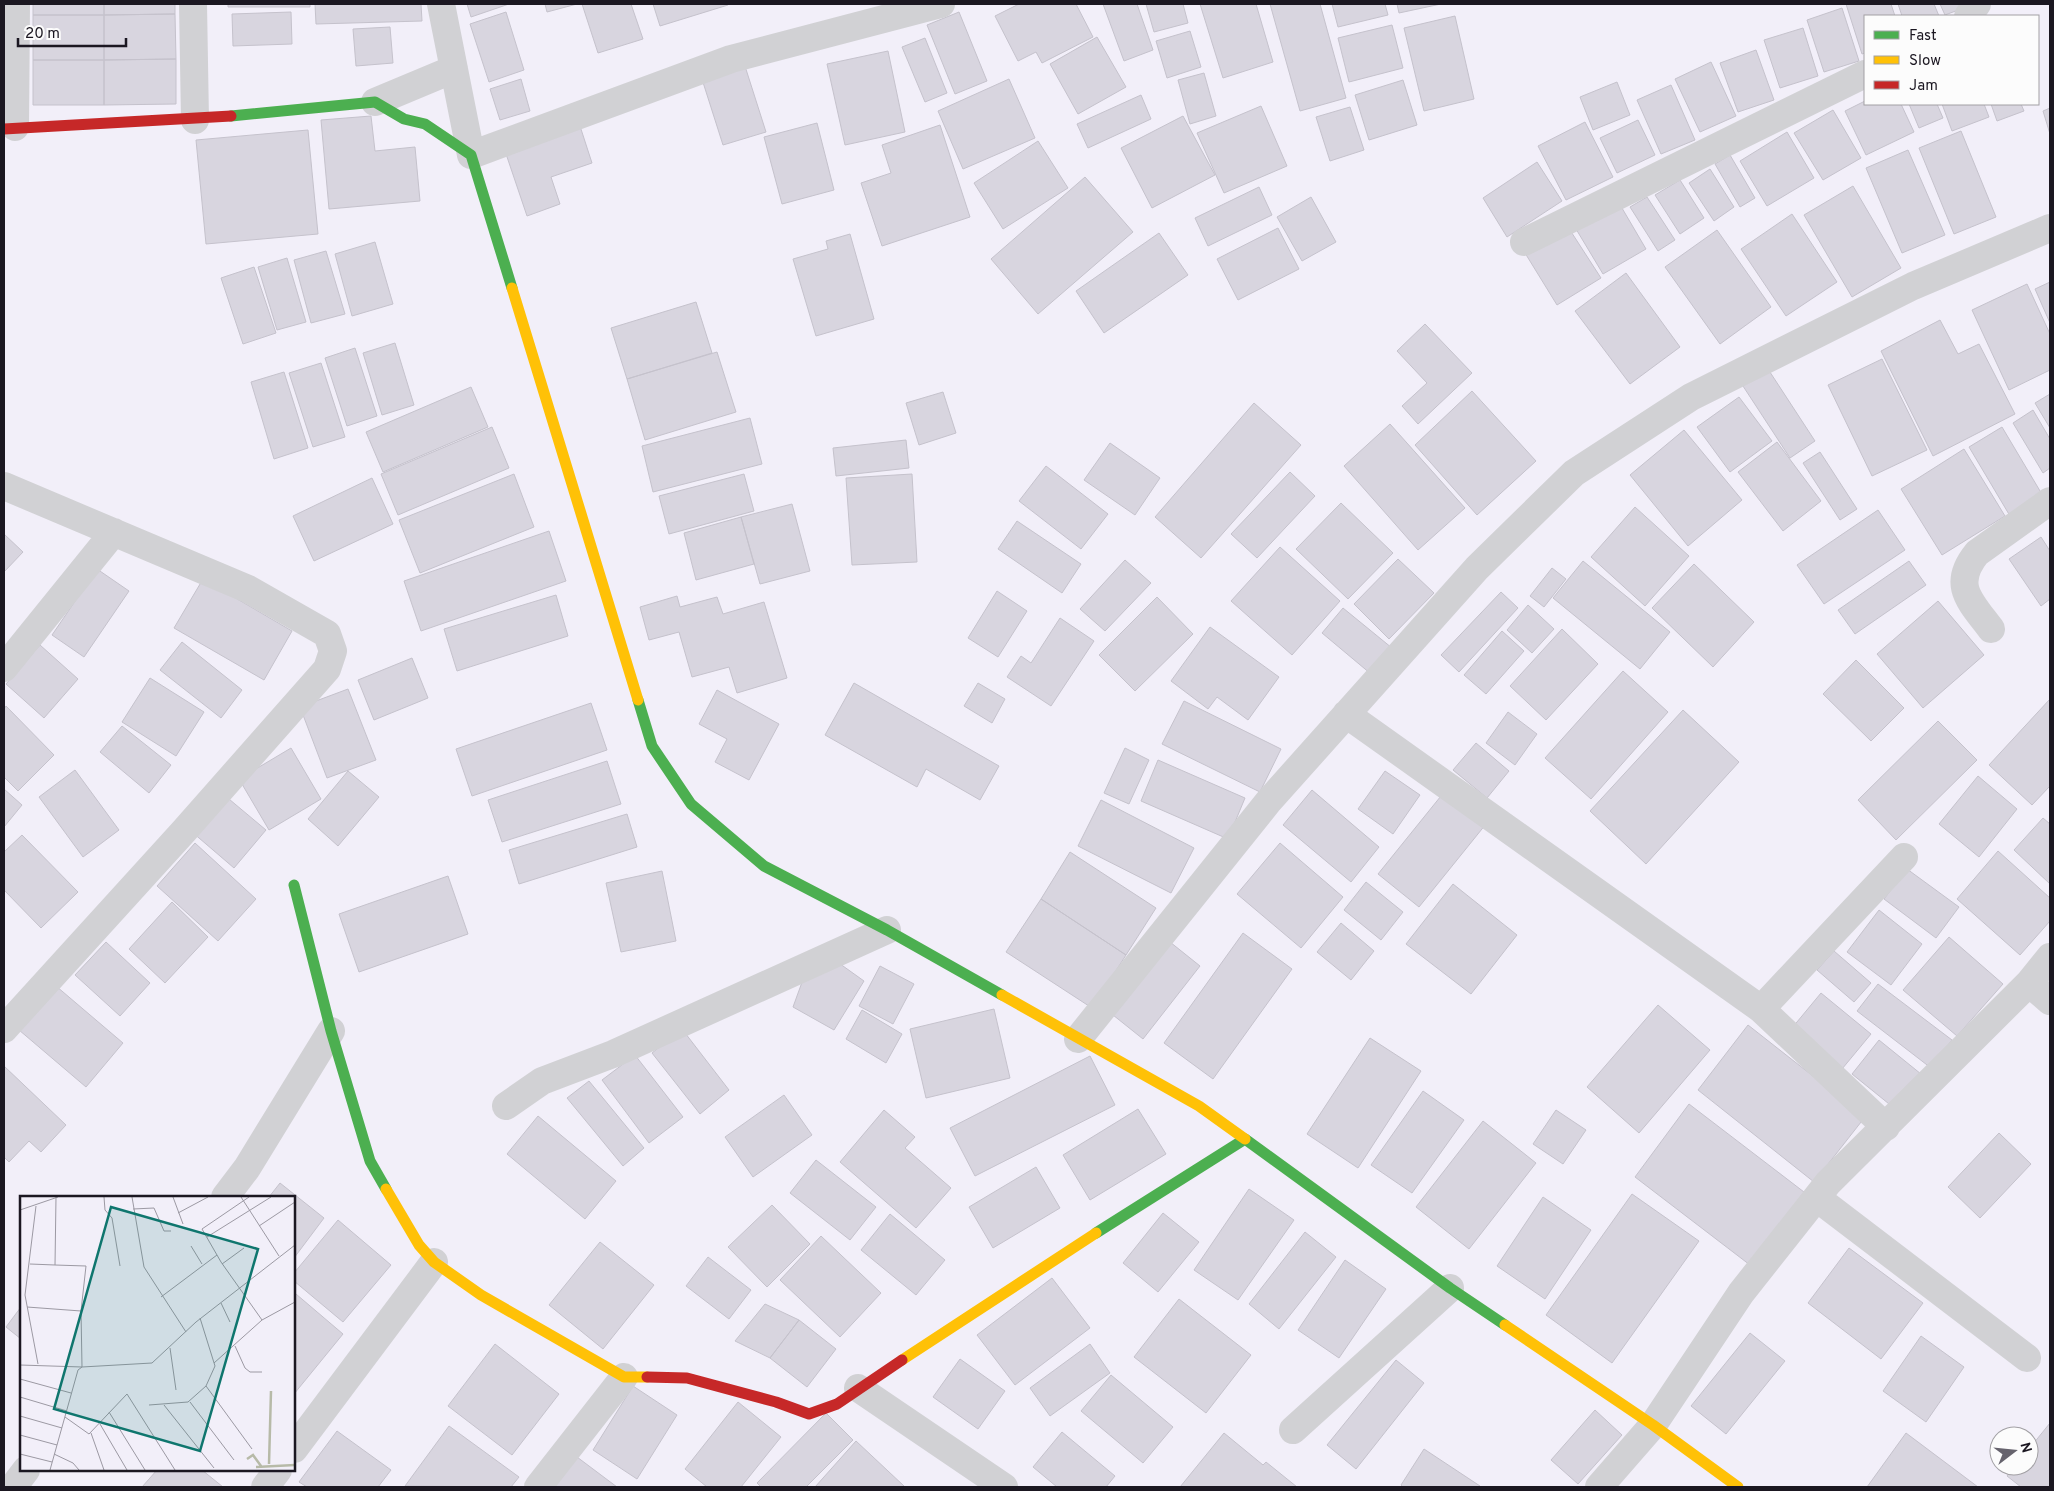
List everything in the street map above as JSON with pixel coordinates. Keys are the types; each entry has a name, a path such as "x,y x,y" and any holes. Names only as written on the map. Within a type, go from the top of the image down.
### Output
{"street":[{"path":"16,4 10,128 195,120 375,102 454,69"},
{"path":"193,4 195,120"},
{"path":"441,4 471,155 652,746 691,804 764,866 887,930 1199,1106 1450,1288 1653,1425 1738,1487"},
{"path":"471,155 731,60 941,4"},
{"path":"1969,15 1977,4"},
{"path":"1524,242 1864,74"},
{"path":"375,102 404,119 425,124 471,155"},
{"path":"1078,1039 1268,802 1477,568 1574,472 1691,397 1913,286 2050,228"},
{"path":"4,486 248,589 327,634 333,651 327,669 184,831 4,1029"},
{"path":"1990,629 1965,592 1964,574 1969,563 1977,553 2050,501"},
{"path":"4,668 114,532"},
{"path":"1346,714 1761,1009 1886,1127"},
{"path":"1761,1009 1904,857"},
{"path":"294,885 331,1031 370,1161 414,1236 434,1262 481,1295 624,1378 687,1378 776,1402 809,1414 837,1404 858,1388 1006,1290 1246,1139"},
{"path":"506,1106 542,1081 613,1054 887,930"},
{"path":"1600,1487 1653,1425 1741,1293 1828,1183 2029,983 2050,957"},
{"path":"2029,983 2050,1001"},
{"path":"226,1196 247,1168 331,1031"},
{"path":"1817,1198 2027,1358"},
{"path":"295,1448 434,1262"},
{"path":"1293,1430 1450,1288"},
{"path":"538,1487 624,1378"},
{"path":"858,1388 1004,1487"},
{"path":"13,1487 25,1471"},
{"path":"265,1487 277,1471"}],"building":[{"path":"33,4 104,4 104,15 33,15"},
{"path":"104,4 175,4 175,14 104,15"},
{"path":"228,4 310,4 310,7 228,7"},
{"path":"315,4 421,4 422,21 316,24"},
{"path":"467,4 509,4 471,17"},
{"path":"545,4 577,4 547,12"},
{"path":"582,4 631,4 643,39 598,53"},
{"path":"653,4 727,4 728,5 660,26"},
{"path":"1019,4 1076,4 1093,37 1042,63 1036,52 1018,61 995,16"},
{"path":"1103,4 1137,4 1153,50 1124,61"},
{"path":"1146,4 1183,4 1188,23 1154,32"},
{"path":"1200,4 1256,4 1273,62 1223,78"},
{"path":"1270,4 1320,4 1346,98 1300,111"},
{"path":"1332,4 1385,4 1388,15 1338,27"},
{"path":"1397,4 1441,4 1399,13"},
{"path":"1846,4 1891,4 1895,15 1864,15 1864,53 1862,54"},
{"path":"1898,4 1934,4 1939,15 1902,15"},
{"path":"1940,4 1968,4 1969,6 1945,15"},
{"path":"1842,8 1859,61 1824,72 1807,20"},
{"path":"291,12 292,44 233,46 232,14"},
{"path":"506,12 524,70 489,82 470,24"},
{"path":"959,12 987,81 955,94 927,25"},
{"path":"175,14 176,59 104,60 104,15"},
{"path":"33,15 104,15 104,60 33,60"},
{"path":"1455,16 1474,99 1424,111 1404,28"},
{"path":"1392,25 1403,68 1349,82 1338,38"},
{"path":"390,27 393,63 356,66 353,29"},
{"path":"1803,28 1818,76 1780,88 1764,40"},
{"path":"1190,31 1201,67 1167,78 1156,41"},
{"path":"1097,37 1126,87 1078,114 1050,64"},
{"path":"925,38 947,93 925,102 902,47"},
{"path":"1756,50 1774,100 1738,112 1720,63"},
{"path":"888,51 905,132 845,145 827,64"},
{"path":"176,59 176,104 104,105 104,60"},
{"path":"33,60 104,60 104,105 33,105"},
{"path":"1711,62 1736,116 1700,132 1675,79"},
{"path":"744,63 766,132 723,145 701,76"},
{"path":"1204,73 1216,116 1190,124 1178,80"},
{"path":"521,79 530,111 500,120 490,89"},
{"path":"1009,79 1035,138 963,169 938,111"},
{"path":"1403,80 1417,125 1369,140 1355,95"},
{"path":"1617,82 1630,115 1593,130 1580,97"},
{"path":"1671,85 1695,140 1661,154 1637,100"},
{"path":"1141,95 1151,119 1088,148 1077,124"},
{"path":"1864,102 1864,105 1901,105 1914,132 1866,155 1845,111"},
{"path":"1909,105 1937,105 1943,118 1919,128"},
{"path":"1942,105 1984,105 1989,117 1952,131"},
{"path":"1991,105 2021,105 2024,111 1997,121"},
{"path":"1261,106 1287,166 1224,193 1197,133"},
{"path":"1350,107 1364,150 1330,161 1316,117"},
{"path":"2050,108 2050,134 2043,111"},
{"path":"1833,110 1861,158 1823,180 1794,133"},
{"path":"371,116 375,151 415,147 420,201 329,209 321,120"},
{"path":"1183,116 1215,175 1152,208 1121,148"},
{"path":"1638,120 1655,155 1617,173 1600,138"},
{"path":"1585,122 1613,177 1566,200 1538,146"},
{"path":"579,123 592,163 551,177 560,204 527,216 504,148"},
{"path":"817,123 834,190 782,204 764,137"},
{"path":"940,125 970,217 882,246 861,183 891,173 882,145"},
{"path":"308,130 318,234 206,244 196,140"},
{"path":"1961,131 1996,217 1954,234 1919,148"},
{"path":"1787,132 1814,178 1767,206 1740,161"},
{"path":"1038,141 1068,188 1003,229 974,183"},
{"path":"1908,150 1945,235 1902,253 1866,168"},
{"path":"1730,155 1755,198 1740,207 1715,164"},
{"path":"1537,162 1562,201 1507,237 1483,198"},
{"path":"1710,169 1734,207 1714,221 1689,183"},
{"path":"1085,177 1133,232 1038,314 991,259"},
{"path":"1680,180 1704,218 1680,234 1655,195"},
{"path":"1853,186 1901,268 1852,297 1804,215"},
{"path":"1259,187 1272,215 1208,246 1195,218"},
{"path":"1311,197 1336,242 1302,261 1277,217"},
{"path":"1647,197 1675,240 1658,251 1630,207"},
{"path":"1619,203 1646,249 1603,274 1576,229"},
{"path":"1792,214 1837,282 1786,316 1741,249"},
{"path":"1568,227 1601,278 1557,305 1525,253"},
{"path":"1278,228 1299,269 1238,300 1217,259"},
{"path":"1717,230 1771,307 1720,344 1665,267"},
{"path":"1159,233 1188,275 1104,333 1076,291"},
{"path":"850,234 874,319 816,336 793,259 828,249 826,241"},
{"path":"375,242 393,304 352,316 335,254"},
{"path":"326,251 345,314 311,323 294,260"},
{"path":"287,258 306,322 277,330 258,267"},
{"path":"254,267 276,333 243,344 221,278"},
{"path":"1626,273 1680,347 1630,384 1575,311"},
{"path":"2050,282 2050,323 2035,289"},
{"path":"2027,284 2050,334 2050,370 2009,390 1972,310"},
{"path":"696,302 712,353 627,379 611,328"},
{"path":"1940,320 1958,354 1979,344 2015,414 1933,456 1881,351"},
{"path":"1425,324 1472,373 1418,424 1402,406 1427,383 1397,351"},
{"path":"395,343 414,405 382,415 363,353"},
{"path":"355,348 377,416 347,426 325,358"},
{"path":"717,352 736,412 645,440 627,379"},
{"path":"1882,359 1927,450 1872,476 1828,385"},
{"path":"321,363 345,437 313,447 289,373"},
{"path":"1766,366 1815,441 1790,458 1741,383"},
{"path":"284,372 308,448 274,459 251,382"},
{"path":"471,387 488,427 383,472 366,432"},
{"path":"1472,391 1536,461 1477,515 1415,445"},
{"path":"943,392 956,433 919,445 906,403"},
{"path":"2050,394 2050,428 2035,403"},
{"path":"1739,397 1772,441 1730,472 1697,427"},
{"path":"1254,403 1301,445 1201,558 1155,517"},
{"path":"2033,410 2050,439 2050,468 2043,473 2013,423"},
{"path":"750,418 762,464 653,492 642,446"},
{"path":"1390,424 1465,508 1418,550 1344,466"},
{"path":"492,427 509,468 398,515 381,474"},
{"path":"2002,427 2046,501 2013,521 1969,447"},
{"path":"1684,430 1742,500 1688,546 1630,475"},
{"path":"906,440 909,468 836,476 833,448"},
{"path":"1777,442 1821,501 1783,531 1738,472"},
{"path":"1110,443 1160,478 1135,515 1084,480"},
{"path":"1964,449 2005,516 1942,555 1901,489"},
{"path":"1820,452 1857,509 1840,520 1803,463"},
{"path":"1046,466 1108,514 1081,549 1019,501"},
{"path":"1290,472 1315,496 1257,558 1231,534"},
{"path":"514,474 534,527 420,573 399,520"},
{"path":"744,474 754,511 669,534 659,496"},
{"path":"912,474 917,562 852,565 846,478"},
{"path":"372,478 393,524 314,561 293,516"},
{"path":"1341,503 1393,553 1348,599 1296,549"},
{"path":"792,504 810,571 760,584 741,517"},
{"path":"1635,507 1689,556 1645,606 1591,557"},
{"path":"1878,510 1905,550 1824,604 1797,565"},
{"path":"741,517 754,564 696,580 684,533"},
{"path":"1017,521 1081,564 1062,593 998,549"},
{"path":"549,531 566,581 421,631 404,581"},
{"path":"4,534 23,552 4,572"},
{"path":"2041,537 2050,551 2050,599 2041,606 2009,559"},
{"path":"1280,547 1340,601 1292,655 1231,601"},
{"path":"1398,559 1434,593 1389,639 1354,604"},
{"path":"1125,560 1151,583 1105,631 1080,609"},
{"path":"1583,561 1670,632 1640,669 1553,598"},
{"path":"1909,561 1926,585 1855,634 1838,610"},
{"path":"1694,564 1754,622 1713,667 1652,608"},
{"path":"1552,568 1566,579 1544,607 1530,596"},
{"path":"97,569 129,591 84,657 52,635"},
{"path":"203,579 292,631 264,680 174,628"},
{"path":"997,591 1027,611 998,657 968,638"},
{"path":"1501,592 1518,608 1459,672 1441,655"},
{"path":"556,595 568,636 457,671 444,629"},
{"path":"677,596 680,607 717,597 723,614 764,602 787,678 737,693 729,667 692,677 679,632 649,640 640,607"},
{"path":"1157,597 1193,634 1135,691 1099,655"},
{"path":"1938,601 1984,655 1923,708 1877,654"},
{"path":"1528,605 1554,629 1532,653 1507,630"},
{"path":"1343,608 1392,648 1371,674 1322,633"},
{"path":"1060,618 1094,641 1051,706 1007,677 1021,656 1031,663"},
{"path":"1210,627 1279,677 1248,720 1217,697 1208,709 1171,681"},
{"path":"1562,629 1598,664 1546,720 1510,686"},
{"path":"1502,631 1524,651 1486,694 1464,675"},
{"path":"182,642 242,690 221,718 160,670"},
{"path":"40,645 78,679 44,718 6,684"},
{"path":"412,658 428,698 374,720 358,680"},
{"path":"1856,660 1904,708 1871,741 1823,694"},
{"path":"1623,671 1668,712 1591,799 1545,758"},
{"path":"150,678 204,712 176,756 122,722"},
{"path":"854,683 999,766 980,800 926,769 917,787 825,735"},
{"path":"978,683 1005,699 992,723 964,706"},
{"path":"348,689 376,760 327,778 300,707"},
{"path":"717,690 779,724 749,780 715,762 727,739 699,724"},
{"path":"2050,699 2050,786 2032,805 1989,765"},
{"path":"1184,701 1281,749 1260,792 1162,744"},
{"path":"591,703 607,750 472,796 456,749"},
{"path":"6,706 54,755 18,791 4,777 4,709"},
{"path":"1683,710 1739,762 1646,864 1590,811"},
{"path":"1508,712 1537,734 1515,765 1486,743"},
{"path":"1938,721 1977,760 1896,840 1858,800"},
{"path":"122,726 171,765 149,793 100,752"},
{"path":"1476,743 1509,771 1487,798 1453,770"},
{"path":"291,748 321,799 269,830 239,779"},
{"path":"1125,748 1149,760 1129,804 1104,793"},
{"path":"1158,760 1245,798 1228,839 1141,801"},
{"path":"607,761 621,804 502,842 488,800"},
{"path":"75,770 119,830 83,857 39,797"},
{"path":"348,771 379,797 338,846 308,819"},
{"path":"1385,771 1420,795 1393,834 1358,809"},
{"path":"1978,776 2017,809 1979,857 1939,824"},
{"path":"4,789 22,805 4,827"},
{"path":"1312,790 1379,847 1351,882 1283,825"},
{"path":"1445,791 1486,824 1419,907 1378,874"},
{"path":"223,794 266,830 234,868 192,832"},
{"path":"1101,800 1194,848 1171,893 1078,846"},
{"path":"627,814 637,847 519,884 509,850"},
{"path":"2043,818 2050,824 2050,884 2014,850"},
{"path":"22,835 78,892 41,928 4,890 4,852"},
{"path":"195,843 256,899 218,941 157,886"},
{"path":"1280,843 1343,897 1301,948 1237,894"},
{"path":"1998,851 2050,898 2050,921 2020,955 1957,899"},
{"path":"1070,852 1156,908 1126,955 1041,899"},
{"path":"1907,869 1959,907 1936,938 1884,899"},
{"path":"662,871 676,941 621,952 606,883"},
{"path":"448,876 468,934 359,972 339,914"},
{"path":"1366,882 1403,912 1381,940 1344,910"},
{"path":"1453,884 1517,935 1471,994 1406,944"},
{"path":"1041,899 1126,955 1092,1008 1006,952"},
{"path":"172,902 208,937 165,983 129,949"},
{"path":"1879,910 1922,944 1891,985 1847,952"},
{"path":"1341,923 1374,951 1351,980 1317,952"},
{"path":"1243,933 1292,969 1213,1079 1164,1043"},
{"path":"1949,937 2003,984 1957,1036 1903,990"},
{"path":"106,942 150,983 120,1016 75,975"},
{"path":"1170,942 1200,966 1143,1039 1113,1015"},
{"path":"1834,951 1871,983 1854,1002 1817,970"},
{"path":"836,961 864,981 834,1030 793,1007 805,974"},
{"path":"880,966 914,984 893,1024 859,1006"},
{"path":"1878,984 1952,1040 1931,1068 1857,1011"},
{"path":"56,986 123,1043 86,1087 19,1030"},
{"path":"1821,993 1871,1034 1842,1069 1792,1028"},
{"path":"1658,1005 1710,1050 1639,1133 1587,1087"},
{"path":"994,1009 1010,1078 926,1098 910,1029"},
{"path":"862,1010 902,1034 886,1063 846,1039"},
{"path":"1748,1025 1865,1117 1814,1182 1698,1090"},
{"path":"682,1029 729,1090 700,1114 652,1053"},
{"path":"1370,1038 1421,1071 1358,1168 1307,1134"},
{"path":"1879,1040 1921,1074 1894,1108 1852,1074"},
{"path":"635,1055 683,1117 649,1143 602,1080"},
{"path":"1090,1056 1115,1105 975,1176 950,1128"},
{"path":"4,1066 66,1125 41,1152 29,1141 9,1162 4,1157"},
{"path":"589,1081 644,1148 623,1166 567,1098"},
{"path":"1423,1091 1464,1120 1412,1193 1371,1165"},
{"path":"784,1095 812,1135 753,1177 725,1137"},
{"path":"1689,1104 1804,1192 1750,1265 1635,1177"},
{"path":"1138,1109 1166,1154 1090,1200 1063,1155"},
{"path":"884,1110 915,1137 905,1148 951,1188 916,1228 840,1162"},
{"path":"1556,1110 1586,1130 1563,1164 1533,1144"},
{"path":"538,1116 616,1181 585,1219 507,1154"},
{"path":"1483,1121 1536,1163 1469,1249 1416,1207"},
{"path":"1999,1133 2031,1164 1980,1218 1948,1187"},
{"path":"816,1160 876,1207 850,1240 790,1193"},
{"path":"1036,1167 1060,1208 993,1248 969,1207"},
{"path":"280,1183 324,1218 295,1257 295,1196 270,1196"},
{"path":"1249,1189 1294,1220 1238,1300 1194,1270"},
{"path":"1632,1194 1699,1241 1612,1363 1546,1315"},
{"path":"1543,1197 1591,1230 1545,1299 1497,1266"},
{"path":"772,1205 810,1244 767,1287 728,1247"},
{"path":"1163,1213 1199,1242 1158,1292 1123,1263"},
{"path":"890,1214 945,1260 916,1295 861,1250"},
{"path":"338,1220 391,1265 343,1322 295,1282 295,1272"},
{"path":"1305,1232 1336,1257 1279,1329 1249,1304"},
{"path":"821,1236 881,1293 840,1337 780,1280"},
{"path":"600,1242 654,1285 603,1349 549,1305"},
{"path":"1849,1248 1923,1303 1881,1359 1808,1303"},
{"path":"708,1257 751,1290 729,1319 686,1286"},
{"path":"1345,1260 1386,1289 1339,1358 1298,1330"},
{"path":"1052,1278 1090,1328 1015,1385 977,1335"},
{"path":"296,1294 343,1334 295,1393"},
{"path":"1179,1299 1251,1355 1206,1413 1134,1357"},
{"path":"765,1304 799,1320 770,1358 735,1341"},
{"path":"20,1308 20,1338 6,1327"},
{"path":"799,1320 836,1349 807,1387 770,1358"},
{"path":"1750,1333 1785,1361 1726,1434 1691,1406"},
{"path":"1921,1336 1964,1367 1926,1422 1883,1391"},
{"path":"495,1344 559,1394 512,1455 448,1406"},
{"path":"1090,1344 1110,1373 1050,1416 1030,1388"},
{"path":"960,1359 1005,1391 978,1429 933,1397"},
{"path":"1396,1360 1424,1383 1356,1469 1327,1445"},
{"path":"1111,1375 1173,1427 1143,1463 1081,1411"},
{"path":"633,1386 677,1415 637,1479 593,1450"},
{"path":"738,1402 781,1437 741,1487 707,1487 685,1469"},
{"path":"1595,1410 1622,1435 1578,1484 1551,1460"},
{"path":"826,1413 853,1440 806,1487 761,1487 757,1483"},
{"path":"2050,1423 2050,1487 2021,1487 2007,1476 2039,1476 2039,1437"},
{"path":"449,1426 519,1477 511,1487 405,1486"},
{"path":"337,1431 391,1470 378,1487 307,1487 299,1482"},
{"path":"1062,1432 1115,1476 1106,1487 1057,1487 1033,1467"},
{"path":"1224,1433 1263,1465 1266,1462 1297,1487 1180,1487"},
{"path":"1906,1433 1978,1487 1867,1487"},
{"path":"856,1441 904,1486 815,1487"},
{"path":"1424,1449 1480,1486 1403,1487 1401,1485"},
{"path":"577,1457 617,1487 554,1487"},
{"path":"156,1471 203,1471 223,1487 142,1487"}],"traffic: fast":[{"path":"231,116 375,102 404,119 425,124 471,155 512,288"},
{"path":"638,700 652,746 691,804 764,866 887,930 1002,995"},
{"path":"294,885 331,1031 370,1161 386,1189"},
{"path":"1245,1139 1450,1288 1505,1325"},
{"path":"1096,1233 1245,1139"}],"traffic: slow":[{"path":"512,288 638,700"},
{"path":"1002,995 1199,1106 1245,1139"},
{"path":"386,1189 419,1245 434,1262 481,1295 624,1377 647,1377"},
{"path":"902,1360 1096,1233"},
{"path":"1505,1325 1653,1425 1738,1487"}],"traffic: jam":[{"path":"4,129 231,116"},
{"path":"647,1377 687,1378 776,1402 809,1414 837,1404 902,1360"}]}
